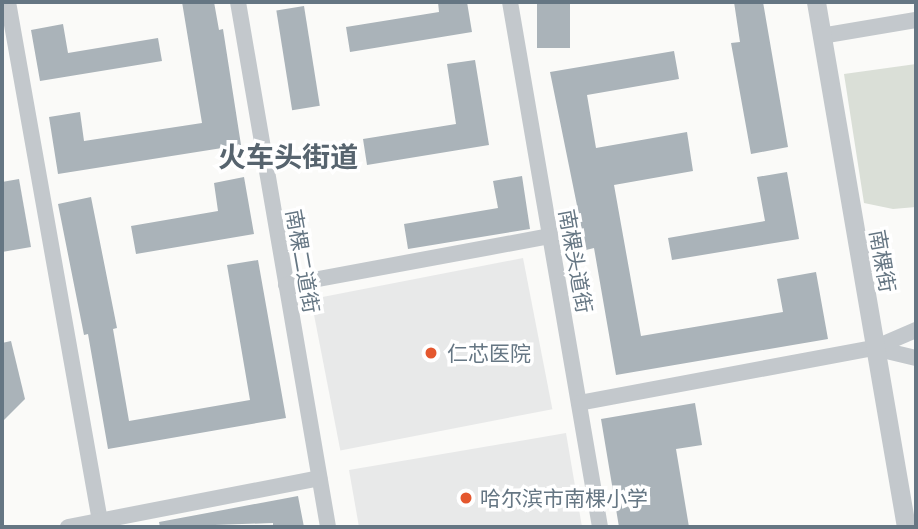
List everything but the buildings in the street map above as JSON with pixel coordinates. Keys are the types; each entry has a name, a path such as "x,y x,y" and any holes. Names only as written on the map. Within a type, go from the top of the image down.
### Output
{"street":[{"path":"8,2 100,521"},
{"name":"南棵二道街","path":"238,2 328,527"},
{"name":"南棵头道街","path":"510,2 600,527"},
{"name":"南棵街","path":"816,2 906,527"},
{"path":"821,36 916,20"},
{"path":"286,285 550,236"},
{"path":"579,403 874,348 916,330"},
{"path":"874,348 916,358"},
{"path":"78,526 319,478"}],"shaded area":[{"path":"916,64 916,207 893,209 864,203 844,74"},
{"name":"仁芯医院","path":"523,258 552,409 340,450 311,299"},
{"name":"哈尔滨市南棵小学","path":"566,433 582,527 359,527 349,470"}],"place":[{"name":"仁芯医院","path":"431,353"},
{"name":"哈尔滨市南棵小学","path":"466,498"}],"district":[{"name":"火车头街道","path":"288,156"}]}
